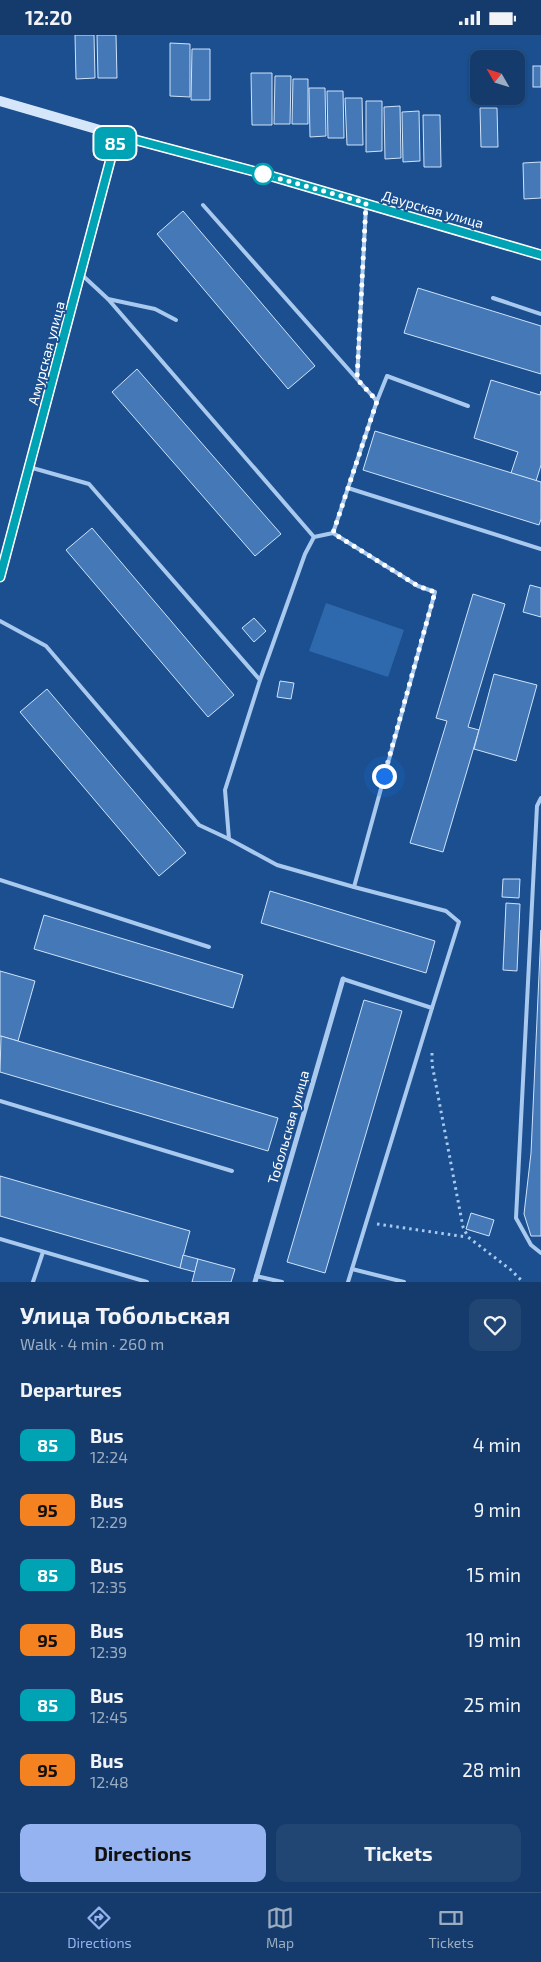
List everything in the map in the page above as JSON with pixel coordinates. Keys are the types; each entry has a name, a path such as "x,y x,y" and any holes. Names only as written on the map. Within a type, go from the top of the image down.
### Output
{"street":[{"name":"Даурская улица","path":"0,101 366,203 541,255"},
{"name":"Амурская улица","path":"0,577 117,135"},
{"name":"Тобольская улица","path":"256,1279 343,979"}],"lane":[{"path":"357,379 366,203"},
{"path":"203,205 377,401"},
{"path":"81,274 108,299 314,537"},
{"path":"493,298 541,314"},
{"path":"108,299 155,309 176,320"},
{"path":"333,533 386,376 468,406"},
{"path":"30,467 90,484 260,680"},
{"path":"348,488 541,549"},
{"path":"229,839 225,790 260,680 304,554 314,537 333,533 418,586 435,592 354,887"},
{"path":"0,621 46,646 199,825 277,865 446,911 459,922 348,1282"},
{"path":"541,798 537,806 516,1217 531,1245 541,1253"},
{"path":"0,880 209,947"},
{"path":"343,979 432,1008"},
{"path":"0,1101 232,1171"},
{"path":"0,1239 147,1282"},
{"path":"32,1282 43,1252"},
{"path":"352,1269 404,1282"},
{"path":"256,1279 282,1282"}],"path":[{"path":"432,1045 434,1073 463,1227 468,1237 512,1270 523,1282"},
{"path":"367,1223 468,1237"}],"shaded area":[{"path":"326,603 404,630 388,677 309,651"}],"building":[{"path":"75,35 94,35 95,78 76,79"},
{"path":"97,35 116,35 117,78 98,78"},
{"path":"170,43 190,44 190,97 170,96"},
{"path":"192,49 210,49 210,100 191,100"},
{"path":"533,66 541,66 541,87 533,87"},
{"path":"251,73 272,73 272,125 252,125"},
{"path":"275,76 291,76 290,124 274,124"},
{"path":"293,79 308,79 308,124 292,124"},
{"path":"309,88 325,88 326,136 310,137"},
{"path":"327,91 343,91 344,138 328,138"},
{"path":"345,98 362,98 363,145 347,145"},
{"path":"366,101 382,101 382,151 366,152"},
{"path":"400,106 401,158 385,159 384,107"},
{"path":"480,108 497,108 498,147 481,147"},
{"path":"419,111 420,161 403,162 402,112"},
{"path":"423,115 440,115 441,167 424,167"},
{"path":"541,162 541,198 524,199 523,163"},
{"path":"183,211 315,366 288,389 157,234"},
{"path":"418,288 541,326 541,374 404,333"},
{"path":"137,369 281,534 255,556 112,392"},
{"path":"491,380 540,395 541,391 541,465 536,481 511,473 518,452 474,438"},
{"path":"375,431 541,482 541,519 539,525 363,470"},
{"path":"92,528 234,695 208,717 66,550"},
{"path":"530,585 541,588 541,617 523,612"},
{"path":"473,594 505,604 468,727 479,730 443,852 410,843 447,721 436,718"},
{"path":"254,618 266,631 254,642 242,628"},
{"path":"494,674 537,685 516,761 474,749"},
{"path":"280,681 294,683 291,699 277,697"},
{"path":"47,689 186,853 159,876 20,712"},
{"path":"503,879 520,879 519,898 502,897"},
{"path":"270,891 435,941 426,973 261,923"},
{"path":"506,903 520,904 517,971 503,970"},
{"path":"44,915 243,975 233,1008 34,949"},
{"path":"541,930 541,1236 531,1236 524,1214 531,1153"},
{"path":"0,971 35,981 18,1041 0,1036"},
{"path":"364,1000 402,1011 325,1273 287,1262"},
{"path":"1,1036 278,1118 268,1151 0,1072"},
{"path":"0,1176 190,1231 180,1268 0,1216"},
{"path":"471,1213 494,1220 489,1236 466,1229"},
{"path":"183,1255 198,1259 195,1272 180,1268"},
{"path":"198,1259 235,1269 231,1282 192,1282"}],"bus line":[{"name":"85","path":"0,577 117,135 264,174 541,255"}],"route":[{"path":"263,174 366,203 357,379 377,401 333,533 418,586 435,592 384,776"}]}
